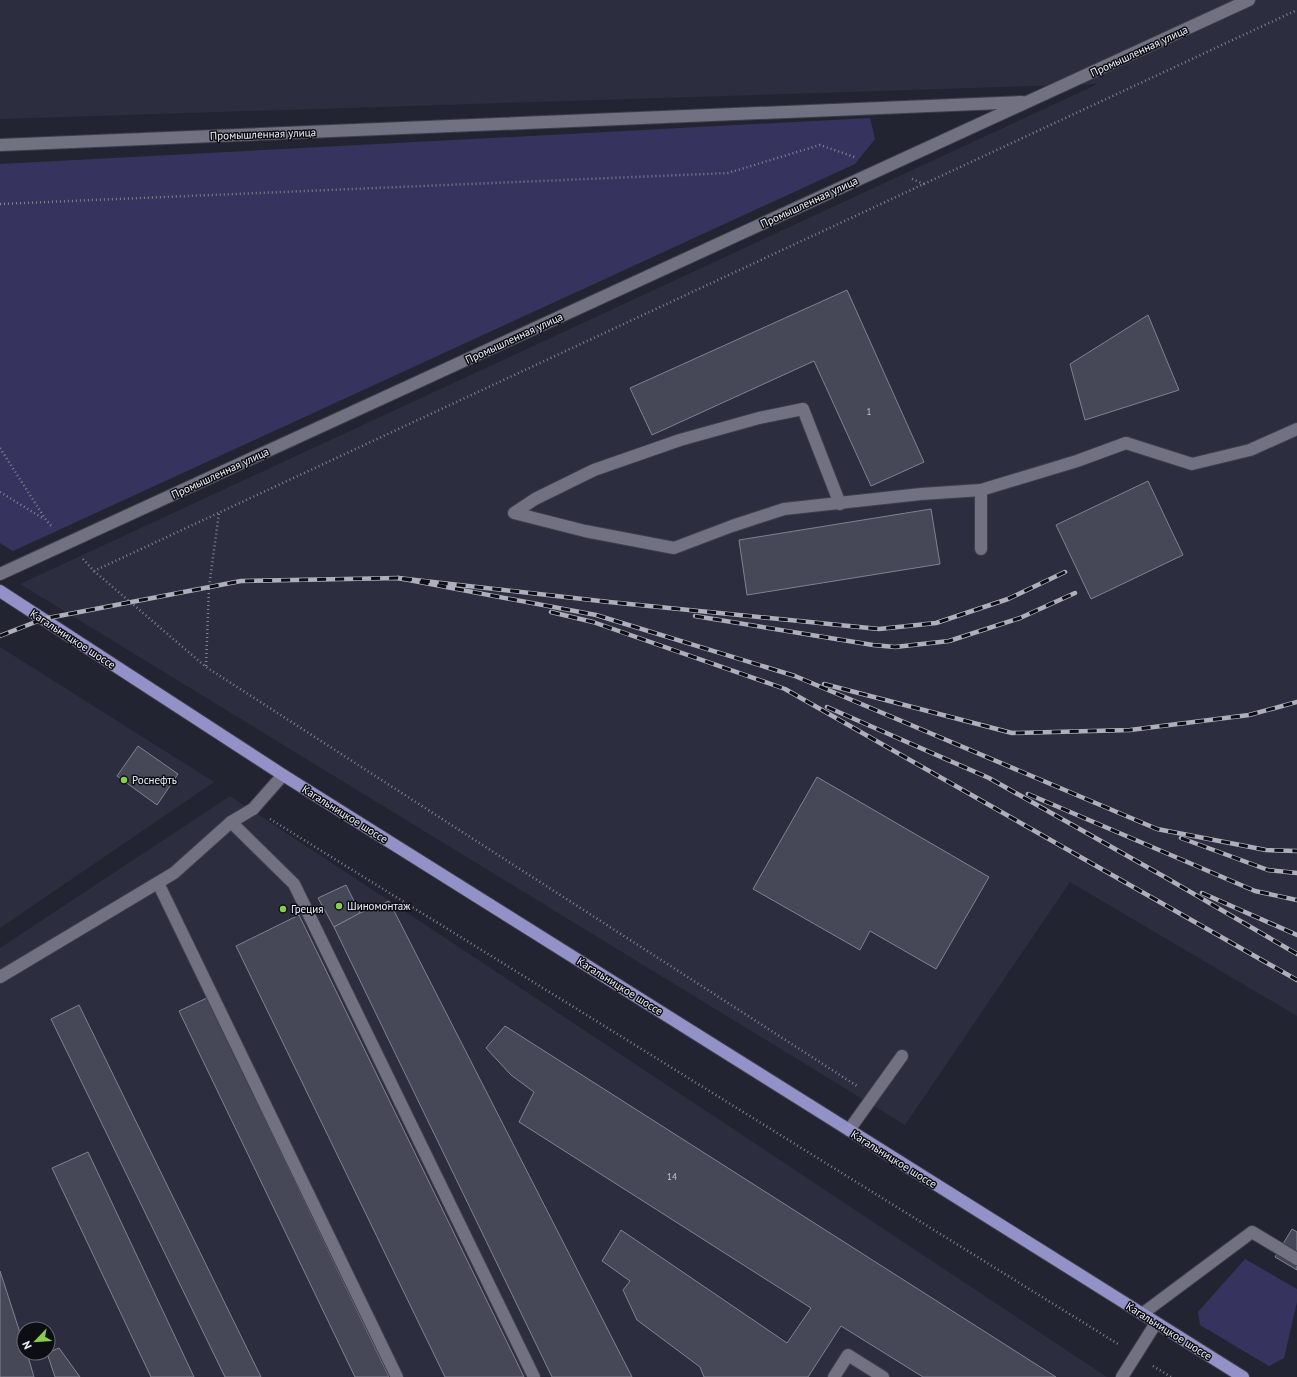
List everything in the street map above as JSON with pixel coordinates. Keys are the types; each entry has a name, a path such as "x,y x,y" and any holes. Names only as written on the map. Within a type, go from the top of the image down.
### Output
{"main road":[{"name":"Кагальницкое шоссе","path":"0,591 283,775 1243,1377"}],"street":[{"name":"Промышленная улица","path":"0,574 1249,0"},
{"name":"Промышленная улица","path":"0,144 1029,101"},
{"path":"840,504 803,409 759,418 680,440 594,470 535,499 514,513 585,531 674,548 732,526 784,509 840,504 921,494 981,490 1077,461 1126,443 1192,464 1250,450 1297,429"},
{"path":"981,490 981,549"},
{"path":"0,977 174,874 231,822 253,809 283,775"},
{"path":"231,822 294,884 534,1377"},
{"path":"158,883 396,1377"},
{"path":"849,1130 902,1056"},
{"path":"1142,1314 1252,1232 1297,1259"},
{"path":"1122,1377 1156,1323"},
{"path":"834,1377 848,1355 883,1377"}],"path":[{"path":"94,571 1297,10"},
{"path":"0,204 728,173 820,145 885,167 924,184"},
{"path":"0,448 46,520 67,544 94,571 206,667 874,1096"},
{"path":"0,492 46,520"},
{"path":"206,667 209,587 219,513"},
{"path":"253,809 1171,1377"}],"shaded area":[{"path":"0,0 1297,0 1297,1016 1070,882 905,1125 20,584 1098,84 0,119"},
{"path":"870,118 875,139 855,164 13,551 0,543 0,164"},
{"path":"0,647 214,782 0,928"},
{"path":"230,796 1107,1377 0,1377 0,948"},
{"path":"1245,1259 1297,1289 1297,1302 1284,1358 1269,1366 1200,1325 1198,1312"}],"building":[{"path":"847,290 924,462 871,486 814,361 652,435 630,388"},
{"path":"1148,315 1179,390 1085,420 1070,364"},
{"path":"1148,481 1183,555 1091,599 1056,525"},
{"path":"931,509 940,564 747,595 739,540"},
{"path":"138,746 178,774 157,805 117,776"},
{"path":"817,777 989,877 936,969 870,931 860,950 753,889"},
{"name":"Шиномонтаж","path":"346,885 360,913 334,927 318,898"},
{"path":"389,901 632,1377 552,1377 334,927 360,913"},
{"path":"299,915 524,1377 445,1377 236,946"},
{"path":"207,998 389,1377 355,1377 179,1011"},
{"path":"79,1005 261,1377 225,1377 51,1019"},
{"path":"505,1026 1056,1377 923,1377 841,1326 808,1377 704,1377 700,1367 637,1320 623,1290 630,1281 602,1261 621,1230 787,1343 811,1308 519,1122 534,1092 511,1075 486,1048"},
{"path":"88,1152 194,1377 151,1377 52,1168"},
{"path":"1292,1229 1297,1232 1297,1270 1275,1257"},
{"path":"0,1271 16,1321 16,1361 29,1361 34,1377 0,1377"},
{"path":"59,1348 80,1377 55,1377 50,1361 56,1361 56,1349"}],"railway":[{"path":"1065,572 1008,599 936,623 879,629 609,602 398,578 596,615 795,676 1157,829 1266,850 1297,851"},
{"path":"0,636 43,619 241,581 403,579"},
{"path":"695,616 873,645 895,647 949,641 1020,618 1075,593"},
{"path":"551,612 593,622 785,689 1297,980"},
{"path":"824,684 1012,733 1130,730 1249,715 1297,702"},
{"path":"827,707 989,778 1163,876 1297,954"},
{"path":"1028,794 1255,891 1297,900"},
{"path":"1181,838 1268,870 1297,873"},
{"path":"1202,893 1297,935"}],"place":[{"name":"Роснефть","path":"124,780"},
{"name":"Шиномонтаж","path":"339,906"},
{"name":"Греция","path":"283,909"}]}
